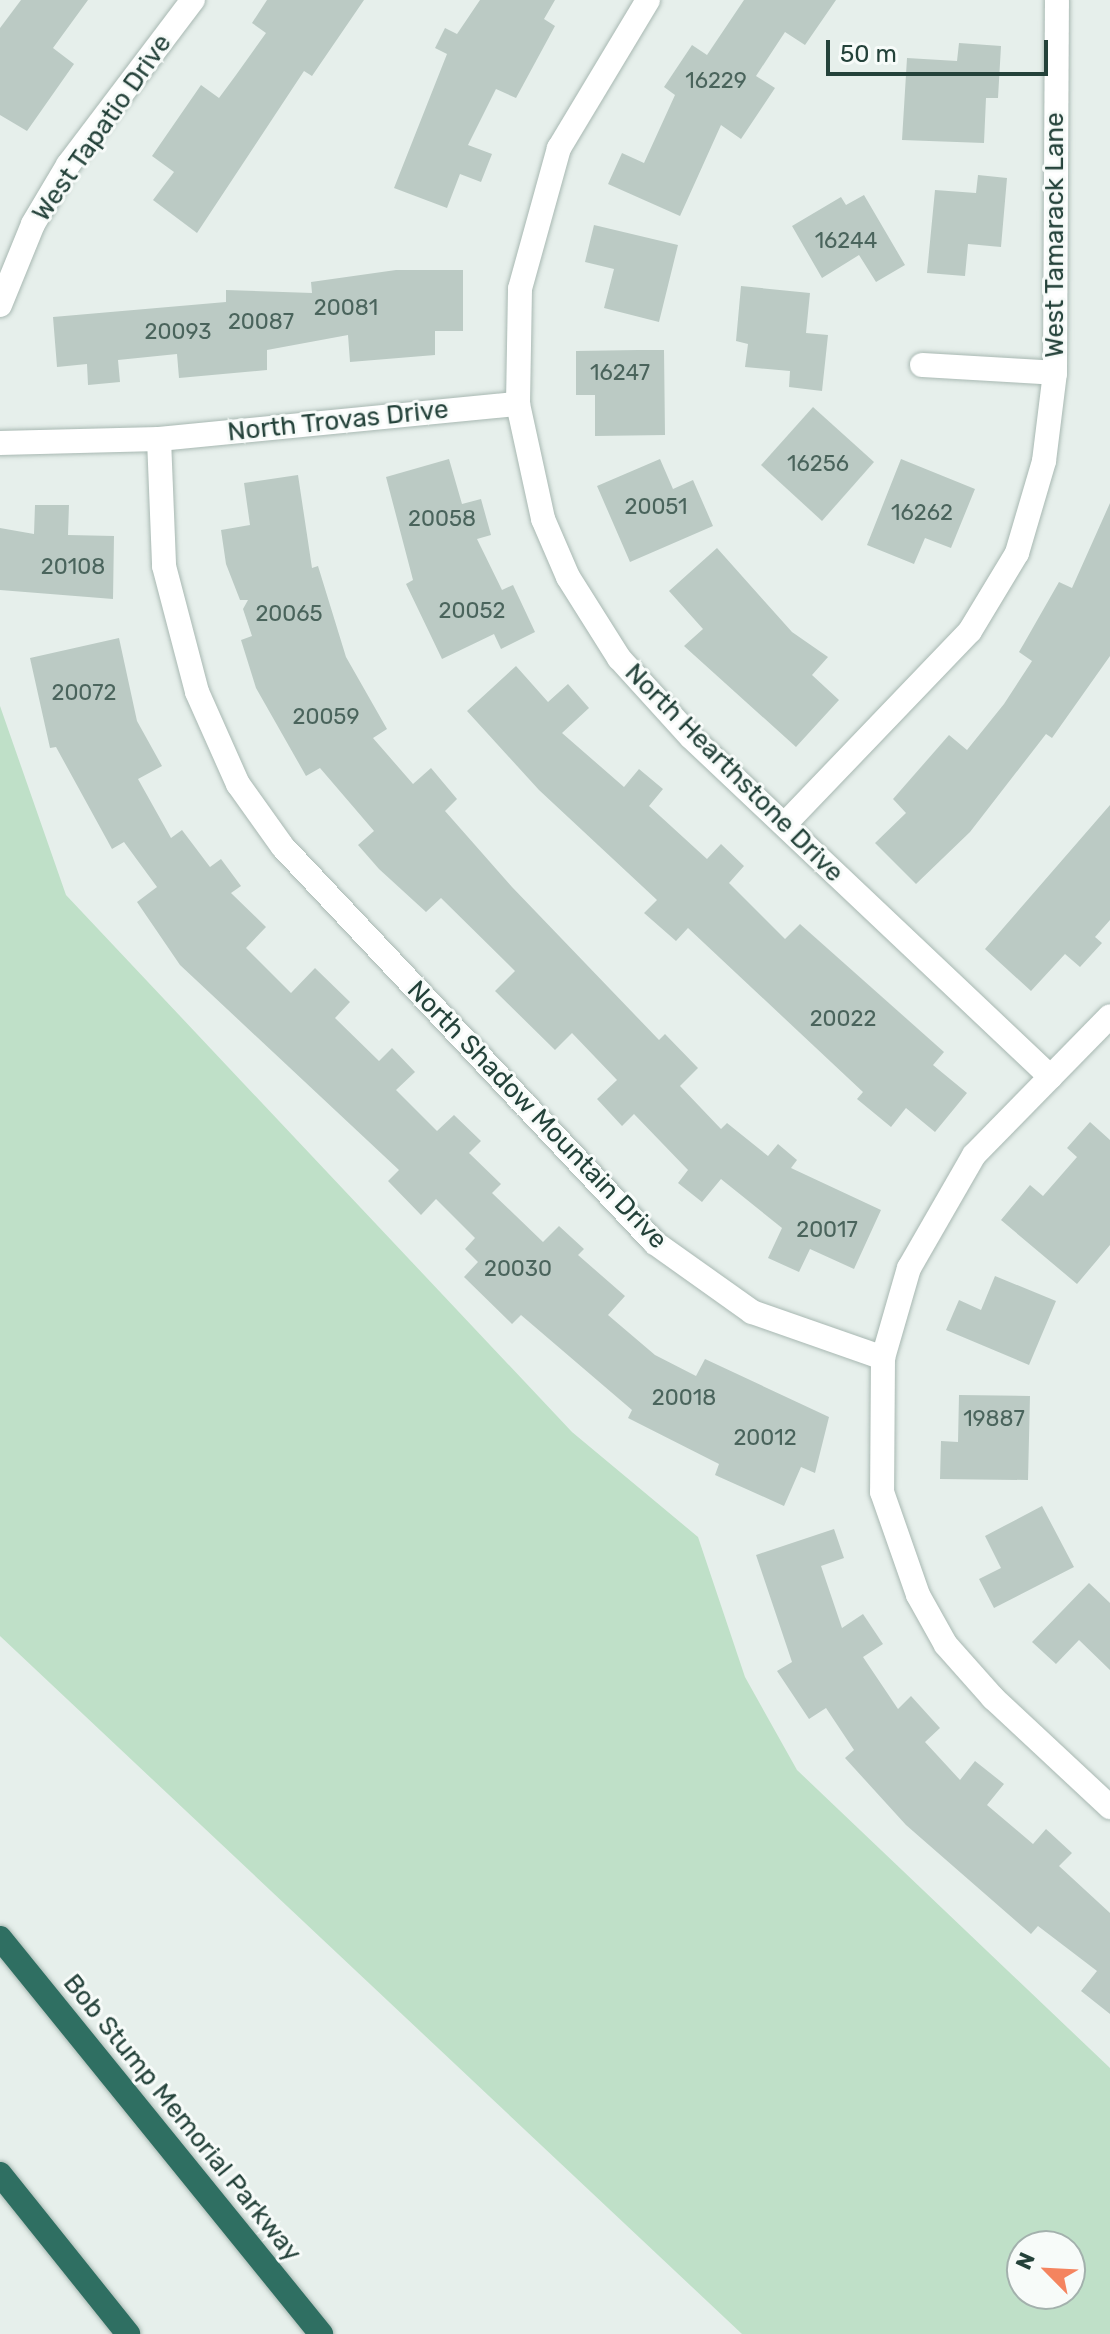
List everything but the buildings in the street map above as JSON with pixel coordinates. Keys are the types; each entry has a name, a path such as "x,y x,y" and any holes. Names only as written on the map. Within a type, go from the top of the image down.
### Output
{"highway":[{"name":"Bob Stump Memorial Parkway","path":"0,1938 321,2334"},
{"path":"0,2174 128,2334"}],"street":[{"name":"West Tapatio Drive","path":"0,305 33,224 68,165 193,0"},
{"name":"North Hearthstone Drive","path":"648,0 586,94 536,211 520,289 518,404 543,519 593,623 691,737 1051,1077"},
{"name":"West Tamarack Lane","path":"785,824 970,631 1017,553 1044,461 1055,373 1057,0"},
{"name":"West Tamarack Lane","path":"922,365 1055,373"},
{"name":"North Trovas Drive","path":"159,439 518,404"},
{"path":"0,443 159,439"},
{"name":"North Shadow Mountain Drive","path":"159,439 164,566 197,692 238,784 283,847 655,1243 752,1312 883,1358"},
{"path":"1110,1016 974,1155 940,1209 909,1268 883,1358 882,1492 918,1595 946,1645 993,1698 1110,1807"}],"green space":[{"path":"0,706 66,895 572,1432 698,1537 745,1677 797,1770 1110,2068 1110,2334 742,2334 0,1636"}]}
